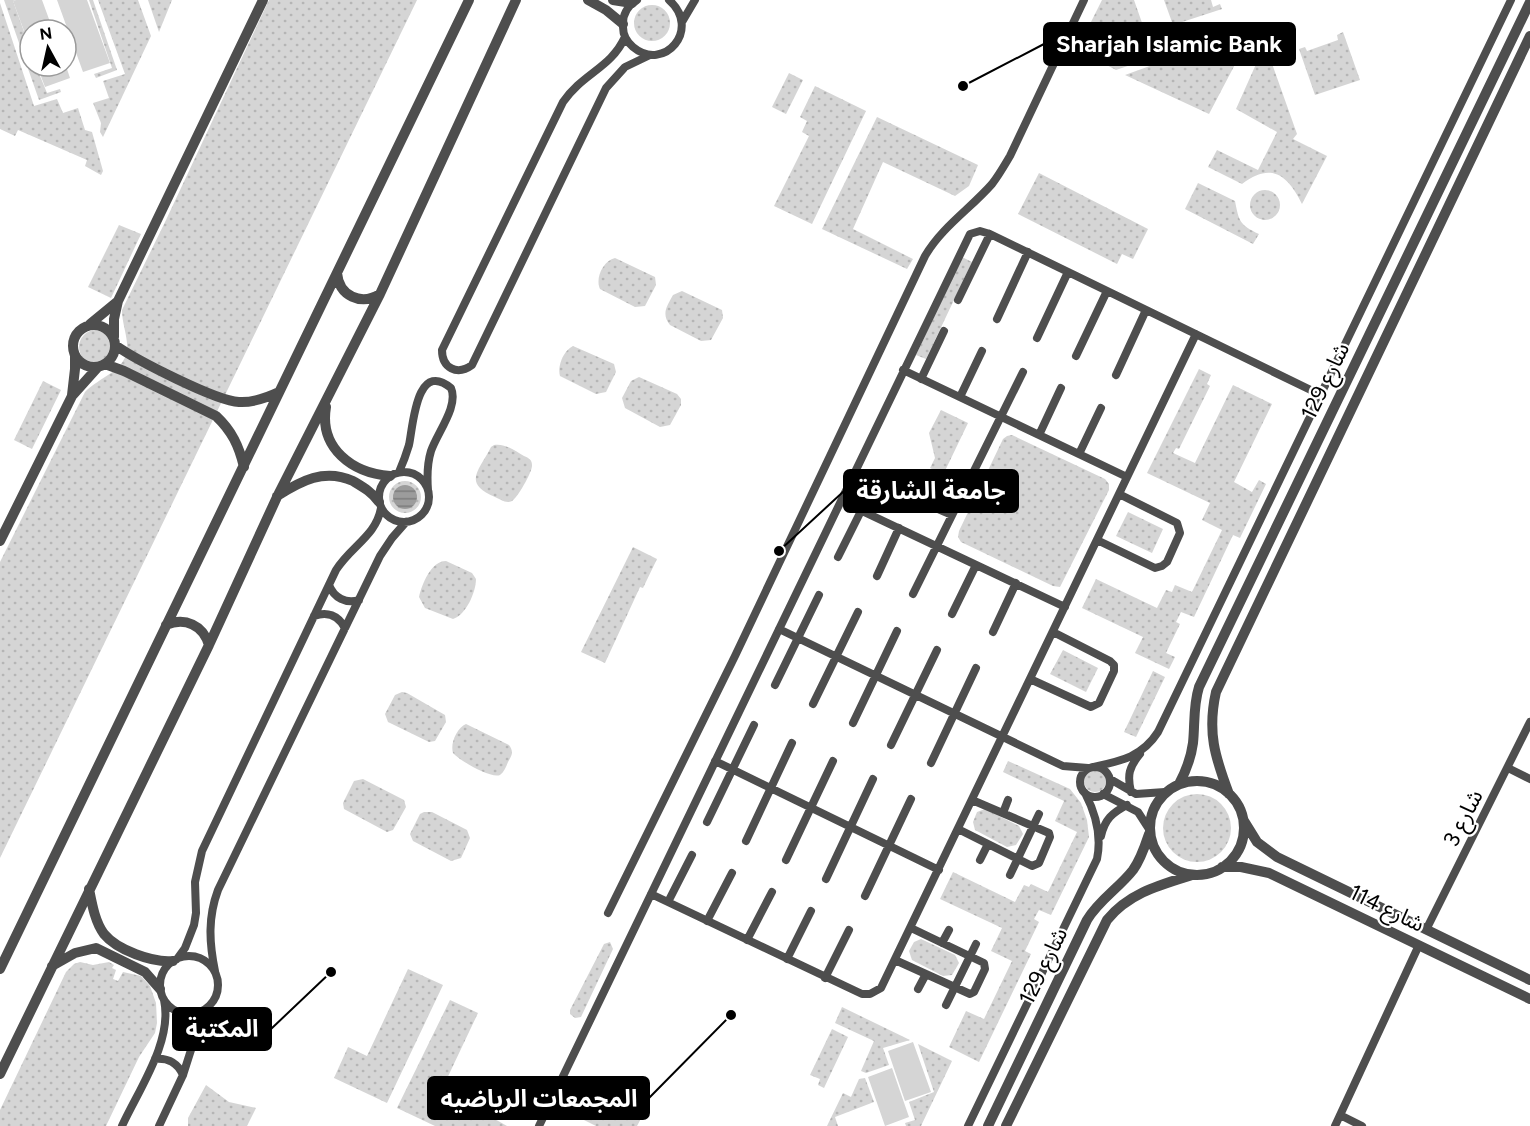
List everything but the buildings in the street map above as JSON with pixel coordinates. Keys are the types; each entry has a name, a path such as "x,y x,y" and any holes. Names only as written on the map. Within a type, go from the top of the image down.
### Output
{"street":[{"path":"0,541 72,396 113,356 114,319 118,301 263,0"},
{"path":"0,969 469,0"},
{"path":"612,0 634,2"},
{"path":"625,37 608,63 579,83 563,102 442,350 445,364 451,369 466,369 472,365 606,88 626,67 674,46 682,31 682,22 675,6 669,0"},
{"path":"682,22 695,0"},
{"path":"608,913 735,656 925,256 939,235 982,194 1001,171 1084,0"},
{"path":"1131,792 1128,777 1130,768 1158,732 1511,0"},
{"path":"0,1074 209,645 277,497 380,294 517,1"},
{"path":"595,2 622,24"},
{"path":"634,2 627,9 622,24 625,37 631,46 650,55"},
{"name":"شارع 129","path":"1179,784 1190,758 1194,708 1199,687 1530,2"},
{"name":"شارع 129","path":"1230,794 1215,755 1212,740 1212,708 1216,692 1530,36"},
{"path":"539,1126 970,234 980,231 990,234 1321,395"},
{"path":"957,300 990,234"},
{"path":"997,319 1028,252"},
{"path":"1037,338 1068,272"},
{"path":"337,273 339,284 352,297 369,299 380,294"},
{"path":"1076,356 1107,291"},
{"path":"72,396 75,356 72,348 76,333 118,301"},
{"path":"1116,375 1146,310"},
{"path":"90,324 104,327 131,355 212,395 236,402 247,402 266,398 279,392"},
{"path":"921,379 944,332"},
{"path":"651,894 862,994 870,994 881,988 1196,334"},
{"path":"960,397 982,351"},
{"path":"75,356 85,365 102,365 124,371 216,416 228,427 238,445 244,467"},
{"path":"903,370 1127,477"},
{"path":"914,594 1023,372"},
{"path":"122,1126 164,1033 166,1021 162,976 190,937 194,925 195,882 202,851 329,585 346,556 373,529 378,519 380,505 380,487 394,474 408,447 414,413 425,386 439,381 451,388 454,402 432,450 427,476 429,501 425,511 417,519 406,522 394,520 384,513 380,505 363,487 341,476 328,475 303,480 277,497"},
{"path":"1039,435 1061,388"},
{"path":"205,409 212,395"},
{"path":"327,399 325,428 333,447 346,462 369,474 411,473 417,475 428,490"},
{"path":"1079,454 1101,408"},
{"path":"341,476 346,470 346,462"},
{"path":"896,492 952,515"},
{"path":"1097,540 1155,568 1167,562 1180,533 1177,523 1119,494"},
{"path":"841,501 1065,607"},
{"path":"838,558 861,511"},
{"path":"159,1126 183,1075 198,1028 218,993 218,978 209,926 214,900 383,550 406,522"},
{"path":"877,576 899,528"},
{"path":"952,614 976,565"},
{"path":"993,632 1016,584"},
{"path":"329,585 333,594 341,600 350,602 359,600"},
{"path":"775,685 819,595"},
{"path":"813,704 858,612"},
{"path":"314,616 330,614 339,619 345,627"},
{"path":"166,625 178,621 190,623 200,629 209,645"},
{"path":"779,629 1063,766 1092,796 1101,795 1127,805 1138,812 1149,831 1154,849 1163,862 1176,871 1192,875 1212,873 1232,860 1243,836 1244,821 1239,807 1230,794 1211,783 1190,781 1165,792 1156,803 1151,815 1149,831"},
{"path":"853,723 897,631"},
{"path":"1030,678 1091,707 1099,703 1114,671 1114,666 1110,661 1053,632"},
{"path":"891,745 937,650"},
{"path":"931,763 976,668"},
{"name":"شارع 3","path":"1426,930 1530,722"},
{"path":"707,822 754,725"},
{"path":"746,841 792,743"},
{"path":"1099,842 1096,820 1083,789 1081,775 1091,767 1116,761 1144,750"},
{"path":"715,761 939,870"},
{"path":"786,860 833,761"},
{"path":"1093,810 1095,802 1108,788 1109,778 1116,761"},
{"path":"1063,766 1103,769 1109,778 1131,792 1145,795 1165,792"},
{"path":"1508,768 1530,779"},
{"path":"826,879 873,779"},
{"path":"865,896 911,799"},
{"path":"958,829 1032,866 1039,863 1050,835 972,800"},
{"path":"1003,813 1008,801"},
{"path":"968,1126 1096,859 1099,842 1108,818 1127,805"},
{"path":"1010,875 1039,814"},
{"name":"شارع 114","path":"1244,821 1257,842 1277,857 1530,980"},
{"name":"شارع 129","path":"988,1126 1087,920 1099,903 1133,870 1142,854 1149,831"},
{"path":"980,860 988,843"},
{"path":"668,902 692,855"},
{"name":"شارع 114","path":"1222,867 1241,867 1269,873 1530,999"},
{"path":"707,921 732,873"},
{"name":"شارع 129","path":"1006,1126 1107,920 1116,909 1143,891 1192,875"},
{"path":"89,889 94,912 103,933 117,944 157,962 189,956 201,958 215,970"},
{"path":"747,940 772,892"},
{"path":"787,959 812,912"},
{"path":"895,960 968,994 974,992 985,967 984,963 911,928"},
{"path":"825,978 849,930"},
{"path":"942,943 949,930"},
{"path":"52,966 75,953 96,948 102,941 103,933"},
{"path":"946,1005 976,944"},
{"path":"1335,1126 1419,945"},
{"path":"96,948 135,966 151,977 173,1009 185,1014 199,1013 210,1005"},
{"path":"135,966 140,955"},
{"path":"918,989 926,974"},
{"path":"154,1059 162,1058 175,1063 183,1075"},
{"path":"1340,1115 1362,1126"}],"shaded area":[{"path":"4,0 16,0 13,1 19,18 18,40"},
{"path":"42,0 49,18 19,18 13,1"},
{"path":"57,0 87,0 110,63 83,72 78,58 78,18 64,18"},
{"path":"89,0 93,0 117,70 96,78 94,74 112,68"},
{"path":"98,0 138,0 151,36 103,137 100,132 101,123 93,103 109,98 103,81 125,74"},
{"path":"148,0 172,0 159,32"},
{"path":"269,0 417,0 0,858 0,562 85,392 113,372 124,360 127,343 122,310"},
{"path":"1102,0 1134,0 1154,57 1116,70 1080,51 1084,42 1082,40"},
{"path":"1164,0 1211,0 1213,7 1220,4 1222,9 1173,25"},
{"path":"0,3 18,58 18,78 25,78 34,106 57,99 63,113 78,108 85,130 92,132 103,171 101,175 85,166 87,160 18,130 15,136 0,129"},
{"path":"652,5 665,10 670,23 665,36 652,41 639,36 634,23 639,10"},
{"path":"1246,31 1251,34 1209,114 1125,75"},
{"path":"1343,32 1360,80 1315,95 1299,49 1305,47 1307,51 1338,40 1337,35"},
{"path":"1265,44 1297,134 1293,139 1327,156 1302,204 1291,186 1278,175 1262,173 1242,184 1208,167 1217,150 1258,170 1277,132 1236,109"},
{"path":"789,73 803,80 786,114 772,107"},
{"path":"31,78 41,78 47,93 60,89 61,92 39,100"},
{"path":"42,78 70,78 45,87"},
{"path":"815,86 866,111 812,224 774,206 809,136 802,132 807,121 800,117"},
{"path":"877,117 978,165 969,186 955,196 883,162 853,229 913,259 907,269 822,229"},
{"path":"1039,173 1148,229 1133,259 1122,254 1117,264 1018,214"},
{"path":"1198,183 1235,201 1241,222 1259,234 1253,244 1185,209"},
{"path":"1265,190 1276,194 1280,205 1276,216 1265,220 1254,216 1250,205 1254,194"},
{"path":"119,225 141,234 111,298 88,287"},
{"path":"962,257 972,262 926,359 916,355"},
{"path":"615,258 655,277 656,285 645,306 635,307 600,289 601,270"},
{"path":"682,291 722,310 723,318 711,340 701,341 670,325 667,321 665,314 673,295"},
{"path":"96,330 108,335 113,347 108,359 96,364 84,359 79,347 84,335"},
{"path":"573,346 614,364 616,372 606,392 596,394 560,376 562,359"},
{"path":"1199,369 1211,375 1207,384 1210,386 1179,449 1176,448 1173,453 1195,463 1233,385 1272,404 1234,482 1252,492 1259,480 1266,484 1240,538 1233,535 1194,617 1181,612 1176,622 1180,624 1166,653 1175,657 1169,669 1135,653 1143,637 1082,608 1096,579 1157,608 1166,590 1172,592 1175,585 1192,592 1222,530 1202,520 1210,503 1147,473"},
{"path":"639,377 677,394 681,399 681,405 670,425 660,427 625,408 622,398 631,381"},
{"path":"43,381 61,390 32,449 14,440"},
{"path":"941,410 968,423 943,475 930,468 935,458 929,433"},
{"path":"1012,435 1105,479 1109,484 1109,490 1060,587 1053,586 961,542 958,537 1003,439"},
{"path":"494,445 502,445 529,458 532,465 524,484 510,502 485,492 476,481 478,470"},
{"path":"405,481 417,485 421,497 417,509 405,513 393,509 389,497 393,485"},
{"path":"405,485 413,489 417,497 413,505 405,509 397,505 393,497 397,489"},
{"path":"1128,512 1163,529 1152,553 1116,536"},
{"path":"633,547 657,559 643,588 640,587 605,663 581,652"},
{"path":"446,561 472,573 476,579 469,602 462,613 453,619 425,608 419,597 432,569"},
{"path":"1063,650 1098,668 1086,692 1050,674"},
{"path":"1153,671 1165,677 1136,737 1124,732"},
{"path":"402,692 445,715 446,722 435,741 429,742 388,722 385,714 395,695"},
{"path":"466,724 509,745 512,752 500,775 483,772 453,753 452,745 455,736"},
{"path":"1008,761 1070,789 1081,803 1087,820 1089,837 1051,915 1039,910 1034,919 1039,922 1025,951 1031,954 979,1062 949,1047 966,1011 984,1019 1012,961 991,951 1002,928 940,899 953,872 1015,902 1024,885 1029,887 1031,884 1048,892 1077,832 1055,821 1064,801 1003,772"},
{"path":"1091,770 1099,770 1106,777 1106,785 1099,792 1091,792 1084,785 1084,777"},
{"path":"363,779 404,800 406,807 393,830 387,832 344,809 343,803 354,781"},
{"path":"1197,794 1210,797 1221,804 1228,815 1231,828 1228,841 1221,852 1210,859 1197,862 1184,859 1173,852 1166,841 1163,828 1166,815 1173,804 1184,797"},
{"path":"985,809 1019,826 1023,834 1016,845 1007,847 975,830 973,822 977,812"},
{"path":"432,812 467,830 470,838 461,858 451,861 413,841 410,834 420,814"},
{"path":"921,939 955,955 959,963 952,975 943,976 912,960 909,951 914,942"},
{"path":"610,942 613,949 581,1017 575,1018 570,1014 570,1010 604,944"},
{"path":"80,962 93,965 109,962 116,970 113,979 118,981 123,972 141,976 150,986 156,1003 155,1033 139,1057 106,1126 0,1126 0,1110 66,972 74,964"},
{"path":"408,969 443,985 387,1103 334,1078 348,1047 367,1056"},
{"path":"450,1000 478,1013 443,1087 496,1112 493,1118 507,1126 435,1126 397,1108"},
{"path":"842,1007 910,1040 883,1048 889,1065 866,1073 861,1071 874,1041 835,1023"},
{"path":"832,1029 848,1037 824,1088 818,1085 820,1079 810,1075"},
{"path":"913,1042 931,1092 905,1101 888,1051"},
{"path":"918,1044 952,1061 921,1126 906,1126 905,1123 915,1120 909,1102 934,1092"},
{"path":"892,1068 909,1117 885,1126 868,1077"},
{"path":"865,1078 874,1102 835,1117 838,1126 827,1126 843,1093 851,1097 859,1079"},
{"path":"586,1081 645,1111 637,1126 596,1126 570,1113"},
{"path":"206,1085 229,1102 256,1108 247,1126 188,1126 188,1118"}],"place":[{"name":"Sharjah Islamic Bank","path":"963,86"},
{"name":"جامعة الشارقة","path":"779,551"},
{"name":"المكتبة","path":"331,972"},
{"name":"المجمعات الرياضيه","path":"731,1015"}]}
